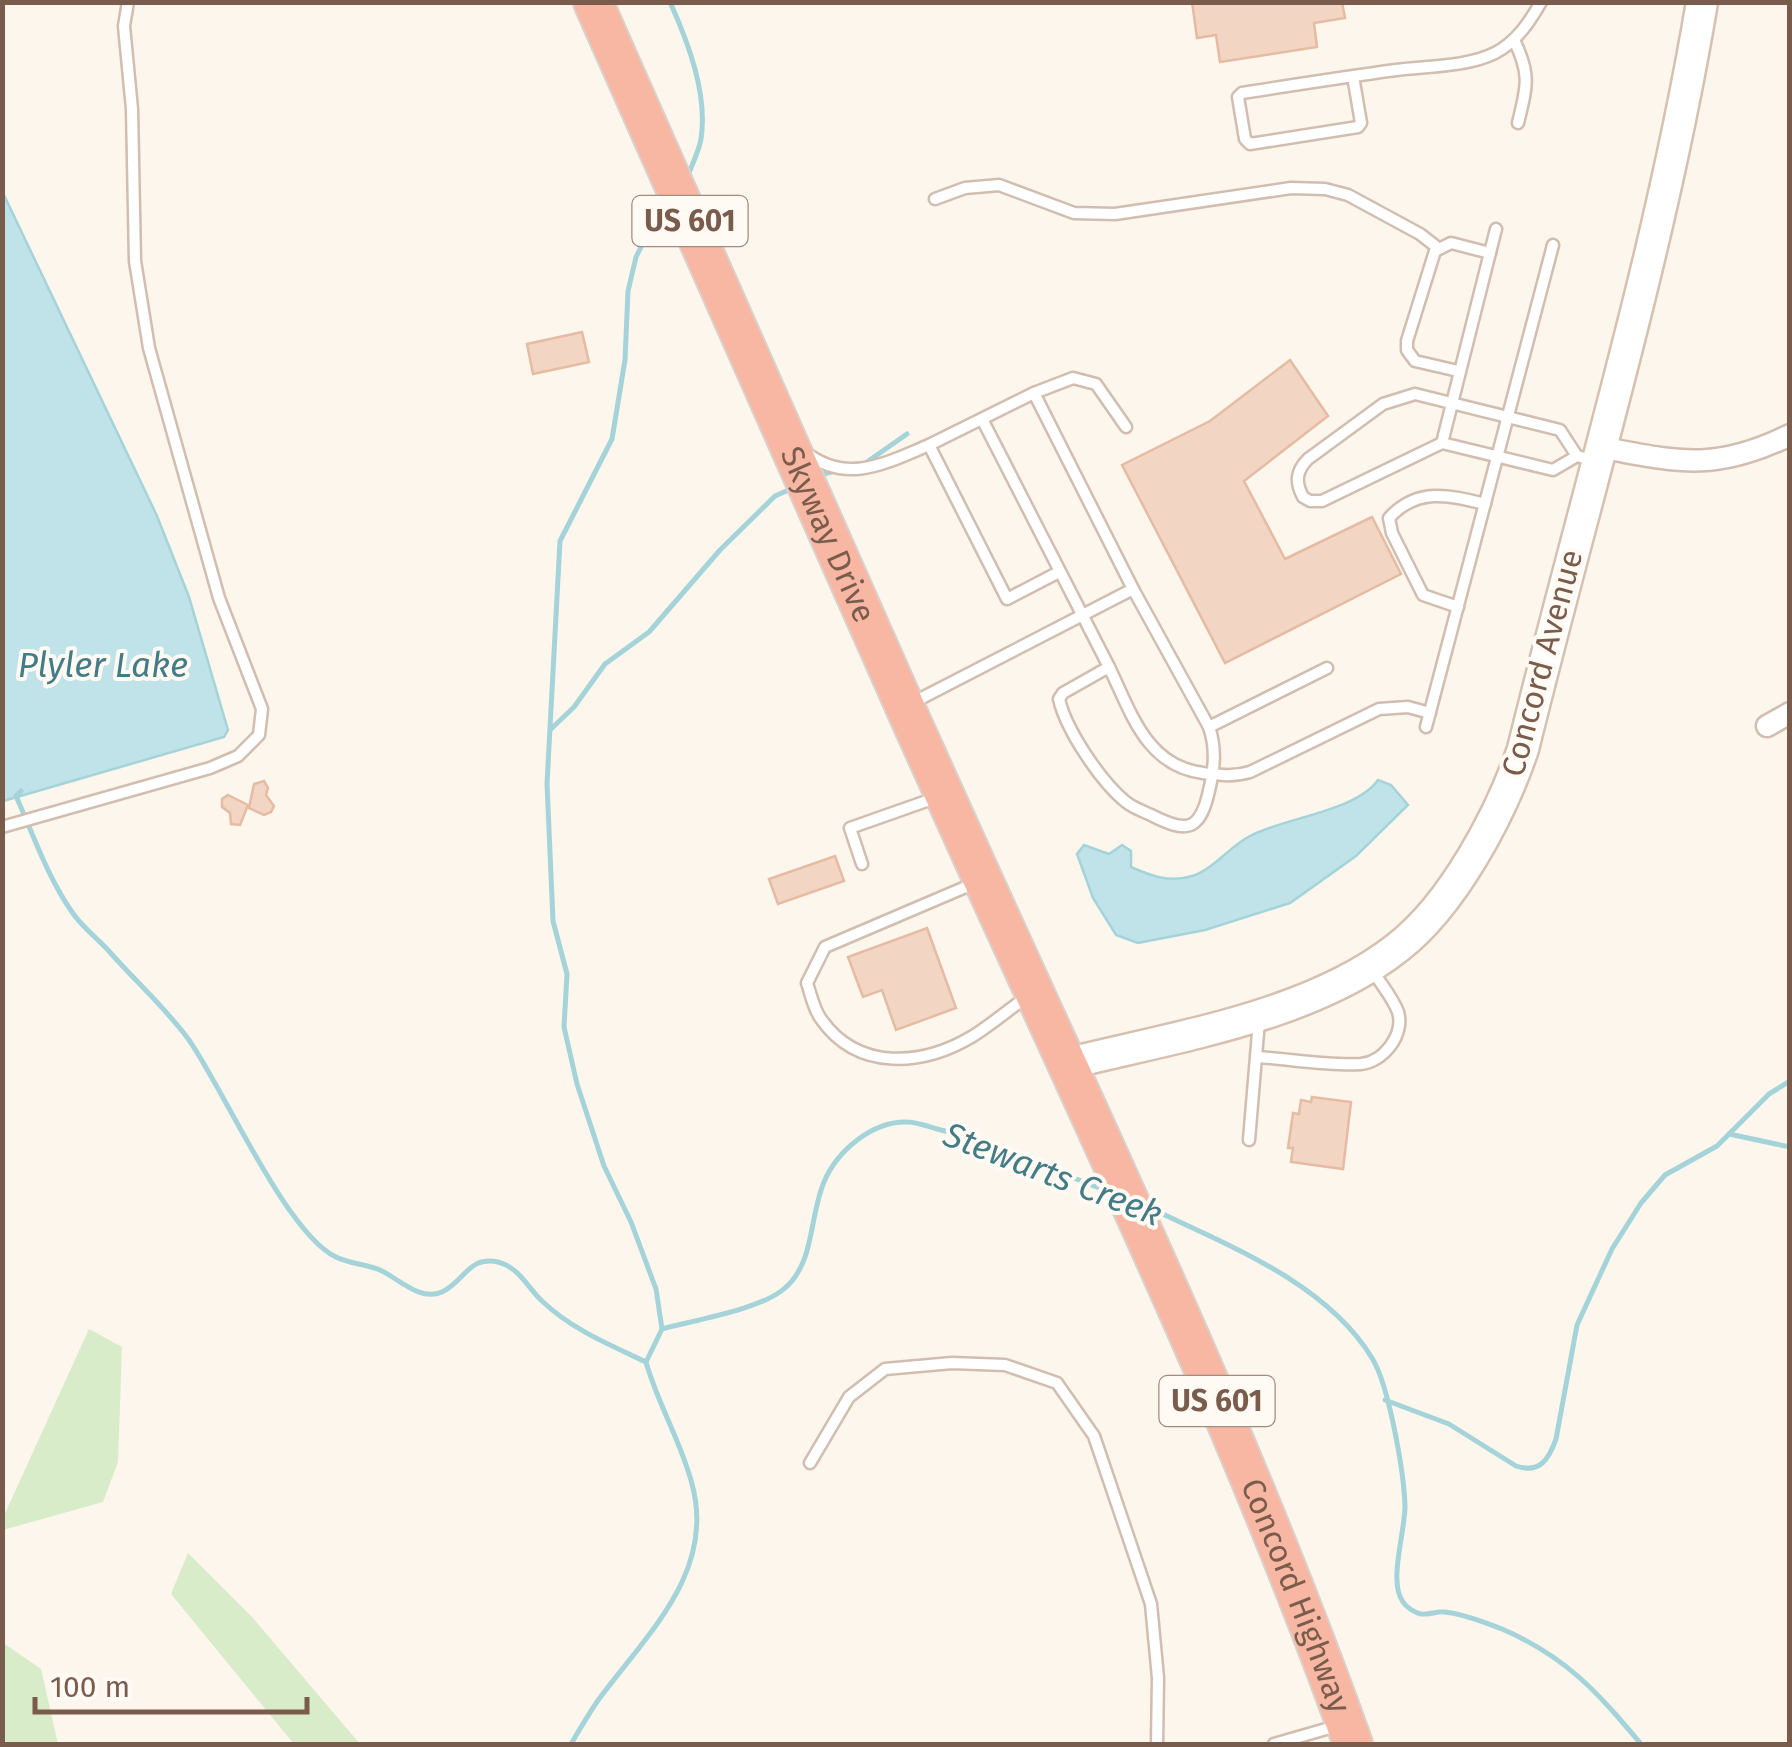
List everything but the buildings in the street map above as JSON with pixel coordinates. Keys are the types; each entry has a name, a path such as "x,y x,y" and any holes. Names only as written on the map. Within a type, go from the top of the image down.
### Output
{"highway":[{"name":"Skyway Drive","path":"593,2 1066,1064"},
{"name":"Concord Highway","path":"1066,1064 1245,1464 1296,1586 1350,1734"}],"street":[{"name":"Concord Avenue","path":"1066,1064 1259,1015 1345,981 1399,947 1438,906 1494,822 1522,748 1591,455 1645,269 1702,2"},
{"path":"1591,455 1670,461 1726,460 1790,435"},
{"path":"1767,726 1790,713"}],"lane":[{"path":"2,827 210,768 238,756 259,735 262,709 218,598 149,348 135,261 132,110 124,26 128,2"},
{"path":"1353,76 1361,123 1358,128 1250,144 1244,139 1238,97 1242,93 1353,76 1492,55 1514,40 1542,2"},
{"path":"1514,40 1526,64 1528,79 1518,122"},
{"path":"935,200 964,188 1000,186 1074,212 1115,214 1291,188 1326,189 1374,208 1438,248"},
{"path":"1442,443 1496,230"},
{"path":"1458,371 1415,362 1407,350 1430,261 1438,248 1451,243 1490,252"},
{"path":"1426,727 1554,245"},
{"path":"788,439 814,460 845,472 874,467 930,445 1056,382 1073,378 1096,384 1126,427"},
{"path":"1034,392 1215,746 1213,774 1199,820 1191,827 1178,827 1126,803 1085,753 1059,699 1063,692 1109,667"},
{"path":"1415,394 1560,430 1591,455 1553,470 1442,443 1322,501 1310,502 1298,489 1299,468 1308,459 1384,404 1415,394"},
{"path":"982,419 1142,736 1156,752 1190,772 1234,776 1379,710 1408,707 1430,713"},
{"path":"930,445 1007,600 1059,572"},
{"path":"1458,607 1423,594 1392,533 1389,518 1409,501 1429,495 1444,494 1485,504"},
{"path":"906,706 1132,590"},
{"path":"1208,727 1327,668"},
{"path":"862,864 850,828 944,796"},
{"path":"982,880 824,947 807,984 819,1018 846,1046 884,1060 927,1056 972,1037 1033,990"},
{"path":"1257,1057 1365,1064 1381,1056 1398,1030 1398,1012 1370,966"},
{"path":"1249,1140 1259,1015"},
{"path":"810,1463 849,1397 885,1369 952,1363 1006,1365 1056,1383 1094,1436 1151,1604 1158,1678 1156,1744"},
{"path":"1274,1744 1350,1734"}],"green space":[{"path":"89,1329 122,1347 118,1462 103,1502 3,1530 3,1518"},
{"path":"188,1553 253,1618 360,1744 294,1744 171,1594"},
{"path":"2,1642 41,1669 58,1744 3,1744"}],"water":[{"name":"Plyler Lake","path":"3,193 157,516 189,597 228,730 224,737 3,801"},
{"path":"1378,780 1391,785 1408,805 1356,856 1290,903 1205,930 1138,943 1116,935 1093,898 1077,854 1084,845 1109,854 1122,845 1131,851 1131,867 1161,877 1192,876 1250,836 1337,807 1368,791"}],"waterway":[{"path":"670,2 690,51 702,104 701,139 688,176"},
{"path":"662,1329 656,1289 631,1222 604,1166 577,1084 564,1027 567,974 553,921 547,784 560,541 612,439 625,360 628,291 636,257 669,206"},
{"path":"864,464 907,434"},
{"path":"816,476 839,470"},
{"path":"551,729 574,707 605,664 649,632 720,550 775,496 793,488"},
{"path":"21,791 16,796 63,899 189,1040 277,1191 317,1243 336,1257 380,1270 426,1294 450,1288 480,1262 498,1262 517,1273 565,1320 646,1362"},
{"path":"1385,1400 1449,1424 1516,1466 1531,1468 1542,1463 1556,1439 1577,1325 1612,1249 1641,1203 1665,1175 1717,1146 1769,1094 1790,1081"},
{"name":"Stewarts Creek","path":"571,1744 599,1699 656,1626 686,1574 694,1546 697,1516 692,1484 646,1362 662,1329 745,1308 785,1288 807,1252 819,1196 830,1170 857,1140 894,1123 910,1122 959,1135 1110,1192"},
{"path":"1729,1134 1790,1147"},
{"name":"Stewarts Creek","path":"1148,1207 1241,1251 1301,1287 1352,1331 1372,1358 1390,1408 1402,1473 1405,1506 1397,1582 1404,1604 1421,1614 1444,1612 1474,1619 1545,1651 1595,1692 1641,1744"}]}
